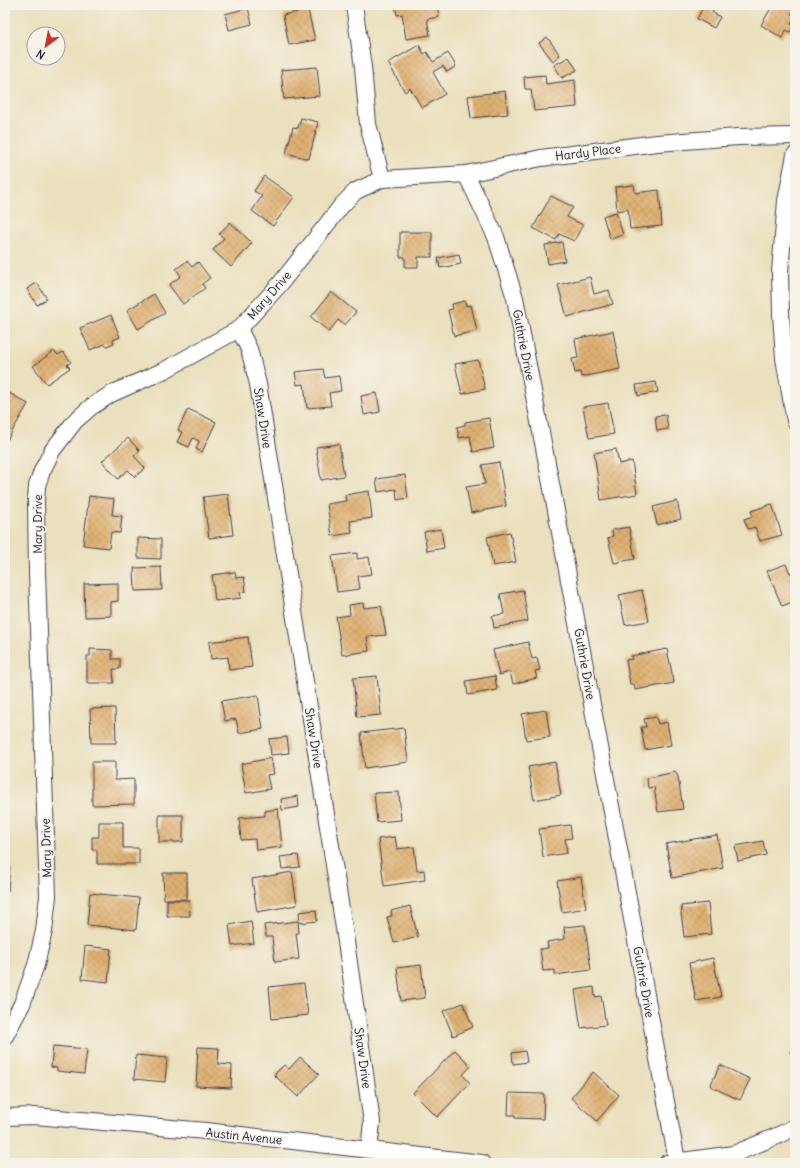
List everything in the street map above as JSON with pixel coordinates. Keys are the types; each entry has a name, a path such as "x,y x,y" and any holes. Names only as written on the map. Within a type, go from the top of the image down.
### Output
{"street":[{"path":"354,5 363,66 368,124 382,179"},
{"name":"Hardy Place","path":"382,179 466,174 541,158 657,143 738,136 795,136"},
{"path":"795,155 786,201 780,272 784,358 795,421"},
{"name":"Guthrie Drive","path":"466,174 496,237 515,298 554,497 671,1162"},
{"name":"Mary Drive","path":"5,1036 22,1004 36,964 44,932 48,896 37,572 36,500 37,486 42,471 52,451 75,422 92,407 111,394 165,370 239,329 280,284 342,205 356,191 382,179"},
{"name":"Shaw Drive","path":"239,329 249,349 258,384 371,1114 372,1122 369,1150"},
{"name":"Austin Avenue","path":"5,1117 35,1116 206,1131 482,1163"},
{"path":"671,1162 731,1158 795,1127"}],"building":[{"path":"395,5 437,5 439,17 427,19 430,35 406,39 402,14 397,15"},
{"path":"704,5 713,10 712,12 720,17 714,28 697,19"},
{"path":"773,5 795,5 791,14 795,16 791,24 794,26 790,32 786,30 782,38 761,25"},
{"path":"248,8 252,24 229,30 225,14"},
{"path":"308,10 315,40 289,45 283,15"},
{"path":"547,37 560,55 553,61 539,43"},
{"path":"419,45 424,54 427,52 433,62 448,53 456,66 447,72 443,66 433,72 445,94 422,108 410,88 405,92 388,63"},
{"path":"569,57 577,70 562,78 554,65"},
{"path":"317,67 320,96 284,99 281,70"},
{"path":"545,75 546,84 575,80 577,107 534,111 531,89 525,89 524,77"},
{"path":"505,91 508,114 471,118 468,96"},
{"path":"301,118 318,122 309,159 286,153 293,127 298,128"},
{"path":"264,176 294,197 273,226 252,211 262,196 254,191"},
{"path":"634,185 635,193 659,190 662,226 630,229 628,209 617,211 615,187"},
{"path":"551,196 573,207 567,217 583,225 574,241 559,234 556,240 533,228"},
{"path":"616,212 623,235 610,239 603,216"},
{"path":"230,222 252,243 231,267 213,250 224,238 219,234"},
{"path":"400,232 432,232 432,257 418,257 418,267 405,267 405,257 400,257"},
{"path":"562,242 565,261 548,264 545,245"},
{"path":"459,254 461,264 440,268 438,258"},
{"path":"187,261 192,267 198,262 210,278 202,284 205,288 183,304 169,285 181,276 176,269"},
{"path":"590,277 594,294 609,290 613,304 567,317 558,285"},
{"path":"37,283 47,299 37,305 27,289"},
{"path":"331,292 356,312 345,325 338,320 329,332 311,317"},
{"path":"154,294 165,313 138,329 127,310"},
{"path":"465,301 466,306 471,305 477,331 454,336 448,310 453,309 452,304"},
{"path":"111,315 120,337 113,340 114,343 107,346 105,344 90,350 80,328"},
{"path":"613,331 620,369 581,377 580,372 575,373 572,359 578,358 575,339"},
{"path":"54,351 58,355 63,352 71,362 67,365 70,368 47,384 33,366"},
{"path":"478,360 485,389 462,394 455,364"},
{"path":"323,369 325,378 339,376 341,391 329,393 331,406 307,408 304,384 297,385 295,372"},
{"path":"656,382 658,392 638,396 636,385"},
{"path":"6,391 28,404 6,442 5,441"},
{"path":"377,393 380,412 364,415 361,396"},
{"path":"608,403 614,434 589,438 583,407"},
{"path":"188,409 216,422 202,452 196,449 199,441 193,438 189,447 177,442 182,432 178,430"},
{"path":"666,415 668,429 657,431 655,416"},
{"path":"489,418 494,448 473,452 470,436 459,438 457,427 465,425 465,422"},
{"path":"128,438 140,451 134,456 145,468 135,477 128,470 118,479 102,461"},
{"path":"339,444 344,476 321,480 316,447"},
{"path":"616,449 619,464 632,461 637,494 601,500 594,453"},
{"path":"499,462 506,506 471,513 466,487 485,484 482,465"},
{"path":"405,475 408,498 397,500 396,489 378,492 376,479"},
{"path":"369,491 372,518 350,521 352,533 332,536 327,504 346,501 345,495"},
{"path":"228,494 233,535 209,538 203,497"},
{"path":"89,496 114,499 112,515 122,516 120,533 111,532 109,548 83,545"},
{"path":"677,501 681,519 657,525 653,507"},
{"path":"772,504 782,535 760,541 755,527 748,529 744,519 753,516 751,511"},
{"path":"629,527 635,559 614,563 608,538 613,536 612,530"},
{"path":"441,529 444,548 427,551 424,532"},
{"path":"510,532 516,562 493,566 487,537"},
{"path":"138,538 161,539 161,559 138,558"},
{"path":"357,553 357,559 369,557 372,574 358,576 360,589 337,592 332,556"},
{"path":"786,564 790,573 795,572 795,601 782,606 767,571"},
{"path":"161,567 162,590 135,591 134,568"},
{"path":"235,572 236,578 244,577 246,591 240,592 241,598 215,601 212,575"},
{"path":"118,583 118,601 111,602 111,616 85,617 84,584"},
{"path":"523,590 528,621 494,628 492,616 504,614 500,594"},
{"path":"642,590 649,621 625,625 619,595"},
{"path":"363,603 364,608 381,606 386,635 367,637 369,651 342,655 336,617 350,615 349,605"},
{"path":"248,637 252,667 229,670 228,657 211,659 209,642"},
{"path":"528,642 532,659 537,658 540,670 535,671 537,678 513,684 510,672 499,675 493,650"},
{"path":"90,649 112,650 112,659 120,659 120,669 113,669 114,683 87,683 87,656 90,656"},
{"path":"667,649 674,683 635,690 634,684 630,684 626,660 632,659 631,656"},
{"path":"377,676 381,715 357,717 353,678"},
{"path":"495,676 497,690 468,695 466,681"},
{"path":"258,695 263,729 239,733 236,719 225,721 221,701"},
{"path":"115,708 116,743 91,743 90,709"},
{"path":"546,710 550,737 526,740 522,714"},
{"path":"656,717 658,724 667,722 671,745 645,750 641,727 646,727 644,719"},
{"path":"404,728 408,762 365,768 361,733"},
{"path":"287,737 289,753 271,755 269,739"},
{"path":"271,758 274,774 267,775 270,789 246,793 241,764"},
{"path":"92,762 115,762 115,780 134,779 134,804 92,805"},
{"path":"555,762 561,795 534,800 528,767"},
{"path":"675,771 678,777 683,809 658,812 654,787 648,788 647,778"},
{"path":"399,792 401,820 377,822 374,793"},
{"path":"298,796 299,807 282,810 281,799"},
{"path":"278,809 282,847 256,850 255,839 241,840 239,818 265,816 265,811"},
{"path":"159,815 183,815 183,842 159,842"},
{"path":"99,822 123,822 123,848 139,848 139,864 97,864 97,850 92,850 92,837 99,837"},
{"path":"570,825 572,838 565,839 567,853 543,857 539,829"},
{"path":"717,835 723,868 672,878 666,844"},
{"path":"395,837 397,849 414,847 417,871 424,870 425,880 384,886 378,839"},
{"path":"763,841 766,855 738,861 735,846"},
{"path":"298,855 300,867 282,869 280,857"},
{"path":"5,863 10,864 8,891 5,891"},
{"path":"292,872 297,905 257,912 252,879"},
{"path":"163,873 187,873 187,899 164,899"},
{"path":"581,877 586,908 562,912 557,881"},
{"path":"90,893 139,898 136,930 87,925"},
{"path":"167,900 189,900 190,916 167,916"},
{"path":"708,903 711,934 684,937 681,906"},
{"path":"410,906 418,937 394,943 387,917 392,916 391,911"},
{"path":"316,910 317,921 300,923 299,912"},
{"path":"251,921 254,943 232,946 229,925"},
{"path":"298,921 299,933 296,933 299,959 275,962 272,937 266,937 264,925"},
{"path":"585,925 591,970 555,975 555,970 543,971 540,949 548,948 547,942 565,939 564,927"},
{"path":"85,946 111,949 108,982 82,979"},
{"path":"713,958 721,997 696,1001 689,963"},
{"path":"421,965 425,998 401,1001 397,968"},
{"path":"304,983 308,1015 272,1019 269,987"},
{"path":"594,987 595,997 601,996 606,1025 581,1028 575,990"},
{"path":"463,1003 473,1027 453,1036 443,1011"},
{"path":"53,1046 87,1049 84,1074 57,1071 57,1068 51,1067"},
{"path":"198,1047 219,1048 218,1064 232,1065 231,1088 196,1086"},
{"path":"795,1049 795,1062 790,1052"},
{"path":"455,1050 471,1066 463,1075 470,1083 437,1117 413,1093"},
{"path":"525,1051 527,1062 513,1064 512,1053"},
{"path":"136,1055 167,1058 165,1082 134,1079"},
{"path":"300,1057 319,1074 298,1097 274,1075 284,1065 289,1069"},
{"path":"720,1065 750,1079 740,1100 710,1086"},
{"path":"593,1072 619,1095 597,1121 571,1098"},
{"path":"509,1093 544,1094 543,1119 515,1118 515,1115 508,1115"},
{"path":"5,1161 16,1162 16,1163 5,1163"}]}
